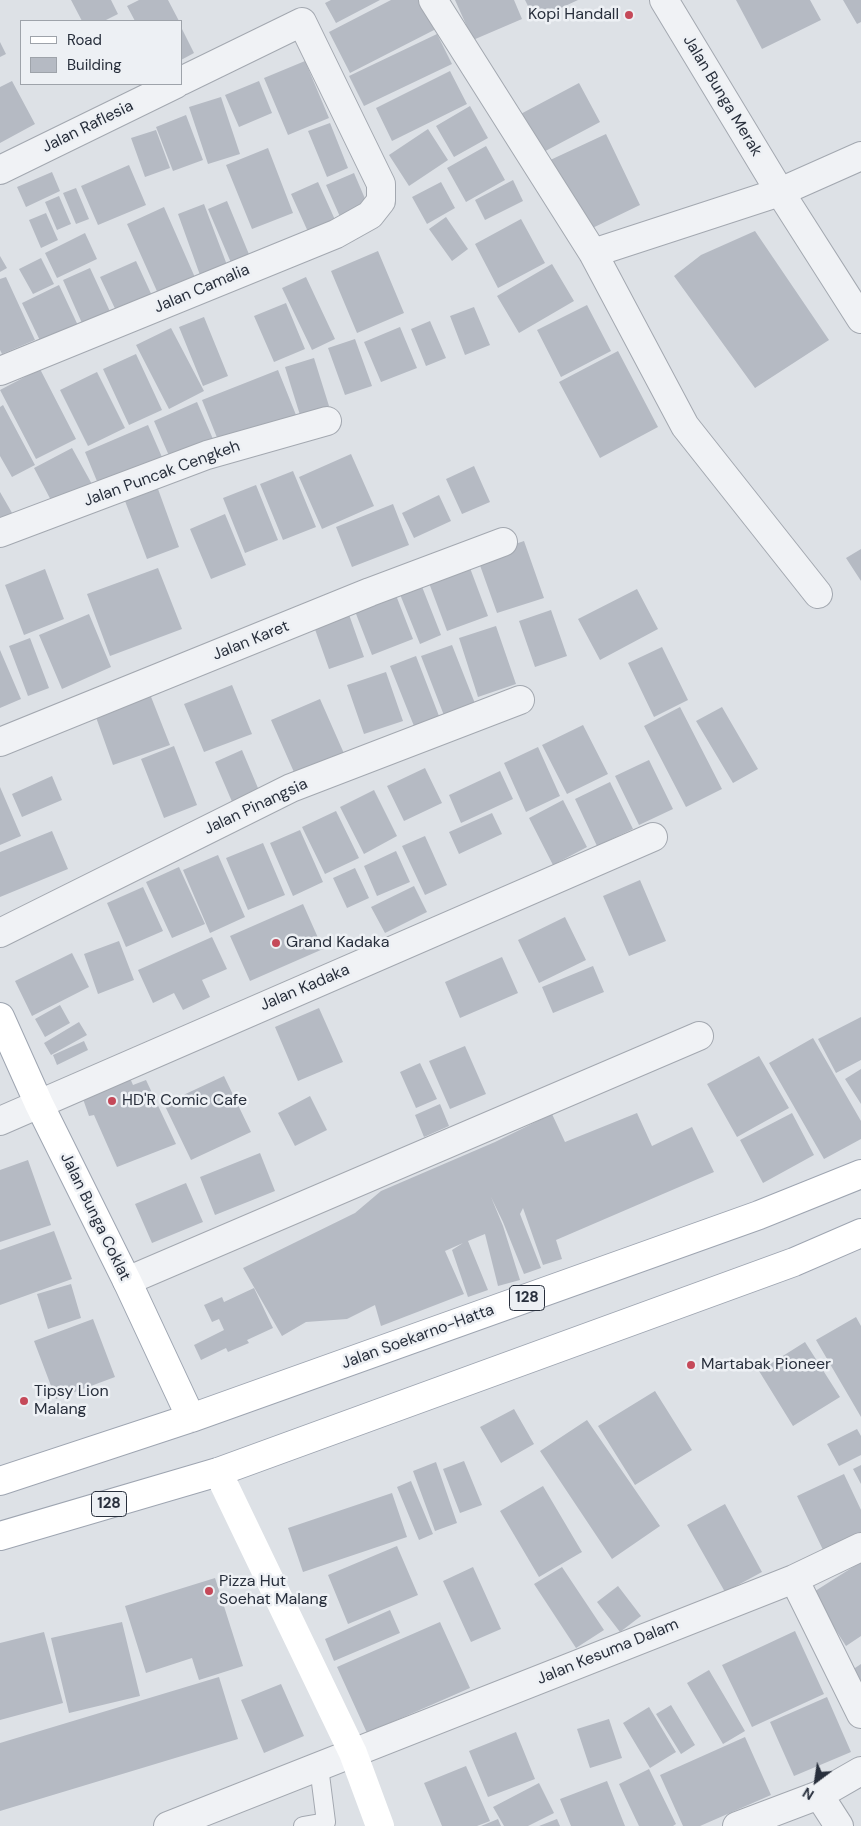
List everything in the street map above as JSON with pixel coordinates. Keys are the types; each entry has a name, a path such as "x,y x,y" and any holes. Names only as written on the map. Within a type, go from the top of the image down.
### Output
{"main road":[{"name":"Jalan Bunga Coklat","path":"0,1017 39,1104 127,1281 191,1418"},
{"name":"Jalan Soekarno-Hatta","path":"0,1481 191,1418 750,1218 861,1174"},
{"name":"128","path":"0,1536 218,1472 785,1265 861,1233"},
{"path":"218,1472 353,1754 380,1826"}],"street":[{"path":"433,0 593,253 685,426 818,594"},
{"name":"Jalan Bunga Merak","path":"664,0 780,192 861,318"},
{"name":"Jalan Camalia","path":"0,371 336,234 370,215 381,201 381,184 302,22 182,81"},
{"name":"Jalan Raflesia","path":"0,170 174,85"},
{"path":"593,253 780,192 861,156"},
{"name":"Jalan Puncak Cengkeh","path":"0,533 207,455 327,421"},
{"name":"Jalan Karet","path":"0,742 370,592 503,542"},
{"name":"Jalan Pinangsia","path":"0,933 291,788 520,700"},
{"name":"Jalan Kadaka","path":"0,1120 654,837"},
{"path":"127,1281 699,1036"},
{"name":"Jalan Kesuma Dalam","path":"168,1826 794,1579 861,1547"},
{"path":"794,1579 861,1714"},
{"path":"737,1826 819,1795 861,1771"},
{"path":"819,1795 839,1826"}],"lane":[{"path":"302,1826 327,1824 319,1767"}],"building":[{"path":"71,0 111,0 118,14 106,20 81,20"},
{"path":"139,0 168,0 178,20 134,20 127,6"},
{"path":"331,0 380,0 336,23 325,3"},
{"path":"391,0 422,0 436,29 350,73 329,32"},
{"path":"455,0 514,0 522,19 473,40"},
{"path":"525,0 578,0 535,20"},
{"path":"736,0 810,0 821,20 762,49"},
{"path":"843,0 861,0 861,22 857,24"},
{"path":"182,29 194,53 182,59"},
{"path":"437,34 452,64 364,106 349,76"},
{"path":"0,42 6,54 0,57"},
{"path":"305,61 329,118 288,135 264,78"},
{"path":"450,71 467,104 392,141 376,108"},
{"path":"12,81 35,124 0,143 0,87"},
{"path":"259,81 272,113 239,127 225,95"},
{"path":"579,83 600,122 536,156 515,117"},
{"path":"221,97 240,154 208,164 189,107"},
{"path":"470,106 488,138 454,157 436,126"},
{"path":"186,115 203,160 173,171 156,127"},
{"path":"330,123 348,168 327,177 308,131"},
{"path":"428,129 448,160 409,186 389,155"},
{"path":"156,130 170,168 145,177 131,138"},
{"path":"606,134 640,205 580,234 546,162"},
{"path":"486,146 505,180 466,202 447,168"},
{"path":"268,148 293,213 252,229 226,165"},
{"path":"129,165 146,205 98,225 81,186"},
{"path":"52,172 60,191 26,207 17,187"},
{"path":"354,173 369,208 341,219 326,185"},
{"path":"513,180 523,201 485,220 475,200"},
{"path":"318,182 336,222 309,234 291,194"},
{"path":"441,182 455,208 427,224 412,197"},
{"path":"76,188 89,219 76,224 63,193"},
{"path":"59,196 71,224 57,230 45,202"},
{"path":"227,201 253,264 235,272 208,209"},
{"path":"204,204 227,265 200,275 178,214"},
{"path":"164,207 197,282 160,298 127,224"},
{"path":"46,213 58,240 41,248 29,220"},
{"path":"446,217 468,249 452,261 429,229"},
{"path":"521,219 545,263 498,288 475,244"},
{"path":"755,231 829,340 755,388 674,276 701,255"},
{"path":"85,233 97,259 57,278 45,253"},
{"path":"378,251 404,313 357,333 331,271"},
{"path":"0,256 7,268 0,272"},
{"path":"41,258 54,284 33,294 19,269"},
{"path":"136,261 154,300 119,317 100,277"},
{"path":"552,264 574,301 519,333 497,296"},
{"path":"90,268 113,318 85,330 63,280"},
{"path":"6,277 35,340 2,354 0,350 0,279"},
{"path":"306,277 335,339 312,350 282,288"},
{"path":"59,285 82,334 45,351 22,303"},
{"path":"286,303 305,349 274,362 254,316"},
{"path":"587,305 611,351 561,377 537,330"},
{"path":"474,307 490,345 465,355 450,316"},
{"path":"204,317 228,376 203,386 179,327"},
{"path":"430,321 446,358 426,366 411,329"},
{"path":"400,327 417,368 381,382 364,342"},
{"path":"171,328 204,391 169,409 136,345"},
{"path":"355,339 372,386 345,395 328,348"},
{"path":"618,351 658,427 600,458 559,382"},
{"path":"136,354 162,410 129,425 103,369"},
{"path":"314,358 329,406 300,415 285,367"},
{"path":"40,369 76,439 36,459 0,390"},
{"path":"278,370 296,415 220,445 202,400"},
{"path":"97,372 125,428 88,446 60,390"},
{"path":"197,402 216,446 173,465 154,421"},
{"path":"3,405 35,465 12,477 0,456 0,407"},
{"path":"148,425 165,464 101,491 85,452"},
{"path":"72,448 93,486 54,506 34,468"},
{"path":"351,454 374,506 322,529 299,477"},
{"path":"474,466 490,502 462,514 446,479"},
{"path":"293,471 316,527 283,540 260,484"},
{"path":"256,485 278,540 245,553 223,498"},
{"path":"158,489 179,547 147,559 125,501"},
{"path":"0,492 15,518 0,526"},
{"path":"439,495 451,521 414,538 402,513"},
{"path":"393,504 409,545 352,567 336,527"},
{"path":"225,514 246,565 211,579 190,529"},
{"path":"524,541 544,598 497,613 477,557"},
{"path":"861,549 861,581 846,558"},
{"path":"467,560 488,616 447,631 426,575"},
{"path":"158,568 182,629 110,656 87,594"},
{"path":"45,569 64,619 24,635 5,585"},
{"path":"419,579 441,635 420,644 397,587"},
{"path":"392,585 413,639 372,655 351,601"},
{"path":"637,589 658,629 600,660 578,619"},
{"path":"346,606 364,657 329,669 311,618"},
{"path":"551,610 567,656 535,667 519,621"},
{"path":"89,614 111,667 62,689 39,635"},
{"path":"496,626 516,684 478,697 459,638"},
{"path":"30,638 49,688 28,696 9,646"},
{"path":"452,645 476,706 445,718 421,656"},
{"path":"662,647 688,700 654,717 628,663"},
{"path":"0,650 21,699 0,708"},
{"path":"416,656 439,716 414,726 390,666"},
{"path":"386,672 403,721 364,734 347,685"},
{"path":"146,684 170,745 113,765 92,706"},
{"path":"232,685 252,734 204,752 184,704"},
{"path":"320,699 346,758 297,779 271,720"},
{"path":"680,707 722,789 686,807 644,726"},
{"path":"722,707 758,769 733,783 696,721"},
{"path":"583,725 608,774 567,794 542,745"},
{"path":"174,746 197,805 164,818 141,759"},
{"path":"538,747 560,796 526,812 504,763"},
{"path":"242,750 263,800 236,811 215,762"},
{"path":"649,760 673,809 639,825 615,776"},
{"path":"425,768 442,803 404,821 387,786"},
{"path":"500,771 513,799 461,823 449,795"},
{"path":"52,776 62,800 22,817 12,794"},
{"path":"610,782 633,829 597,846 575,799"},
{"path":"0,787 21,836 0,845"},
{"path":"374,790 397,836 364,854 340,807"},
{"path":"563,800 587,847 553,865 529,818"},
{"path":"336,811 359,858 325,874 302,827"},
{"path":"492,813 502,834 459,854 449,832"},
{"path":"300,830 323,882 293,896 270,843"},
{"path":"52,831 68,869 0,897 0,852"},
{"path":"425,836 447,885 425,895 402,846"},
{"path":"263,843 285,895 248,910 226,858"},
{"path":"396,851 410,882 377,896 364,866"},
{"path":"218,855 245,917 210,933 183,870"},
{"path":"179,867 205,924 172,938 146,882"},
{"path":"355,868 369,898 347,908 333,878"},
{"path":"640,880 666,941 629,956 603,896"},
{"path":"414,886 427,912 385,933 371,907"},
{"path":"143,887 163,931 126,947 107,903"},
{"name":"Grand Kadaka","path":"303,904 323,949 250,981 230,936"},
{"path":"565,917 586,960 539,983 518,940"},
{"path":"212,937 227,969 202,980 210,997 183,1010 174,993 153,1003 138,970"},
{"path":"119,941 134,980 98,994 84,954"},
{"path":"72,953 89,987 32,1016 15,981"},
{"path":"502,957 518,993 460,1018 445,982"},
{"path":"593,966 604,992 553,1013 542,987"},
{"path":"60,1005 70,1023 45,1037 35,1019"},
{"path":"319,1008 343,1062 298,1081 275,1027"},
{"path":"861,1017 861,1060 836,1073 818,1039"},
{"path":"79,1022 87,1035 51,1055 44,1043"},
{"path":"813,1038 861,1121 861,1139 824,1159 769,1063"},
{"path":"84,1041 88,1050 57,1065 53,1055"},
{"path":"465,1046 486,1094 450,1109 429,1061"},
{"path":"759,1056 789,1108 737,1137 707,1084"},
{"path":"420,1063 437,1099 416,1108 400,1072"},
{"path":"861,1069 861,1104 845,1079"},
{"path":"224,1076 251,1132 191,1160 164,1104"},
{"path":"130,1078 133,1085 146,1080 176,1144 117,1167 94,1115 89,1116 83,1099"},
{"path":"310,1096 327,1130 295,1146 278,1113"},
{"path":"440,1104 449,1126 424,1137 415,1115"},
{"path":"637,1113 652,1146 692,1127 714,1172 556,1240 562,1259 543,1265 523,1208 520,1214 541,1268 524,1274 491,1197 503,1226 520,1280 498,1286 485,1234 468,1241 488,1290 468,1297 452,1250 463,1243 445,1251 464,1294 381,1326 375,1305 347,1319 306,1322 282,1336 243,1268 355,1213 381,1191 495,1142 552,1114 565,1142"},
{"path":"792,1113 814,1155 763,1183 740,1140"},
{"path":"260,1153 275,1191 215,1215 200,1177"},
{"path":"28,1160 51,1225 0,1242 0,1170"},
{"path":"186,1183 203,1222 152,1243 135,1204"},
{"path":"54,1231 72,1279 0,1305 0,1250"},
{"path":"71,1284 81,1318 48,1329 37,1294"},
{"path":"254,1288 273,1328 247,1340 249,1343 228,1352 226,1348 201,1360 194,1345 224,1330 219,1319 212,1322 204,1305 222,1297 224,1302"},
{"path":"856,1317 861,1326 861,1417 816,1340"},
{"path":"93,1319 115,1377 56,1399 34,1341"},
{"path":"805,1342 840,1397 793,1426 759,1371"},
{"path":"655,1391 692,1450 635,1485 598,1426"},
{"path":"514,1409 534,1444 501,1463 480,1427"},
{"path":"587,1420 660,1526 612,1559 540,1451"},
{"path":"857,1429 861,1436 861,1455 839,1466 827,1444"},
{"path":"464,1461 482,1505 460,1513 443,1469"},
{"path":"436,1462 457,1523 435,1531 413,1471"},
{"path":"861,1465 861,1484 853,1469"},
{"path":"844,1474 861,1510 861,1538 825,1554 797,1496"},
{"path":"411,1481 433,1534 419,1540 397,1487"},
{"path":"543,1486 582,1552 539,1577 500,1511"},
{"path":"392,1493 407,1537 303,1572 288,1528"},
{"path":"725,1504 762,1572 725,1592 687,1525"},
{"path":"397,1546 418,1595 348,1624 328,1575"},
{"path":"861,1562 861,1636 846,1646 812,1593"},
{"path":"473,1567 501,1629 471,1642 443,1581"},
{"path":"562,1567 604,1630 576,1648 534,1584"},
{"path":"215,1578 243,1666 199,1680 192,1658 146,1673 125,1606"},
{"path":"618,1586 641,1616 620,1632 597,1602"},
{"path":"390,1610 400,1633 334,1661 325,1639"},
{"path":"122,1622 140,1696 69,1713 51,1638"},
{"path":"440,1622 470,1688 367,1733 337,1667"},
{"path":"795,1631 824,1694 752,1727 722,1665"},
{"path":"44,1632 63,1703 0,1720 0,1643"},
{"path":"861,1664 861,1691 849,1672"},
{"path":"709,1670 745,1731 723,1744 687,1683"},
{"path":"219,1677 238,1739 0,1811 0,1743"},
{"path":"281,1684 304,1736 264,1753 241,1700"},
{"path":"827,1697 851,1752 794,1776 770,1722"},
{"path":"671,1705 695,1745 681,1754 656,1714"},
{"path":"649,1707 676,1752 650,1768 623,1723"},
{"path":"609,1719 622,1758 590,1768 577,1729"},
{"path":"516,1732 535,1779 488,1797 469,1751"},
{"path":"745,1737 771,1795 700,1826 683,1826 660,1775"},
{"path":"466,1766 490,1821 477,1826 442,1826 424,1783"},
{"path":"649,1769 676,1824 673,1826 639,1826 619,1784"},
{"path":"607,1781 625,1826 571,1826 560,1799"},
{"path":"539,1783 554,1813 528,1826 504,1826 493,1807"},
{"path":"498,1819 501,1826 481,1826"},
{"path":"557,1819 560,1826 539,1826"}],"place":[{"name":"Kopi Handall","path":"629,15"},
{"name":"Grand Kadaka","path":"276,943"},
{"name":"HD'R Comic Cafe","path":"112,1101"},
{"name":"Martabak Pioneer","path":"691,1365"},
{"name":"Tipsy Lion Malang","path":"24,1401"},
{"name":"Pizza Hut Soehat Malang","path":"209,1591"}]}
